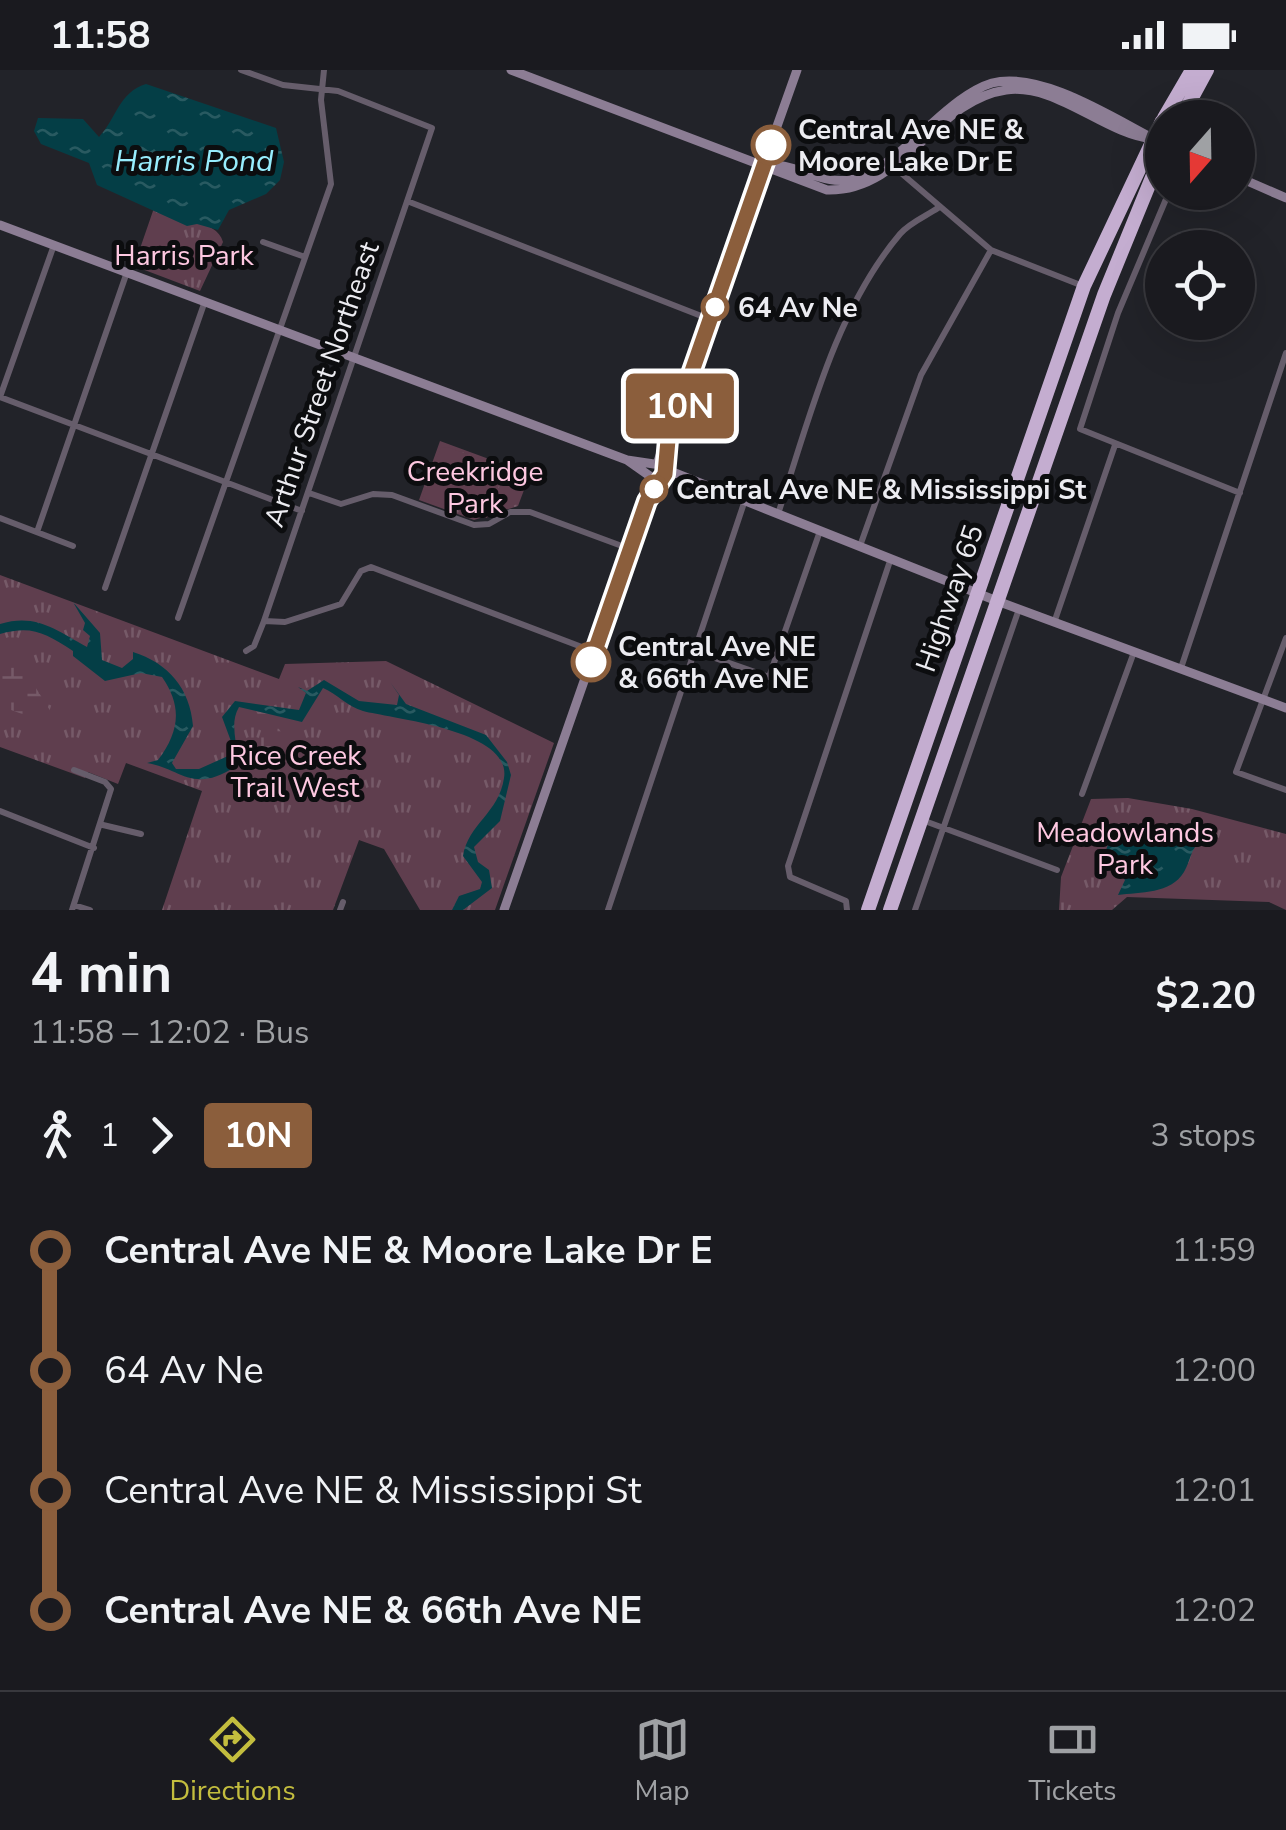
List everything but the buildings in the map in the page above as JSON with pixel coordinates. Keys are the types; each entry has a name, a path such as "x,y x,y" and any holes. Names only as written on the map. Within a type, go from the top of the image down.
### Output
{"highway":[{"name":"Highway 65","path":"1174,100 1192,70"},
{"path":"1191,100 1207,70"},
{"name":"Highway 65","path":"868,910 1084,286 1145,166"},
{"name":"Highway 65","path":"890,910 1104,295 1145,195"}],"street":[{"path":"241,70 283,85 321,87"},
{"path":"178,618 332,178 321,87 324,70"},
{"path":"511,70 538,75 814,188 860,187 962,110 1008,90 1033,92 1145,136"},
{"path":"504,910 798,70"},
{"name":"Arthur Street Northeast","path":"246,651 254,646 264,621 432,128 321,87"},
{"path":"891,163 938,208 991,250 1084,286"},
{"path":"1255,184 1286,198"},
{"path":"407,201 710,319"},
{"path":"778,516 814,405 854,305 902,231 938,208"},
{"path":"1161,210 1124,299 1080,429 1240,492"},
{"path":"0,225 1286,708"},
{"path":"263,242 305,258"},
{"path":"55,244 0,397 302,511"},
{"path":"860,546 921,375 991,250"},
{"path":"38,532 127,270"},
{"path":"1104,295 1124,299"},
{"path":"105,588 206,300"},
{"path":"1181,668 1286,353"},
{"path":"1055,620 1115,445"},
{"path":"309,493 340,504 373,494 392,495 474,525 489,524 510,512 530,512 630,550"},
{"path":"608,910 744,502"},
{"path":"0,518 73,546"},
{"path":"695,650 769,677 820,532"},
{"path":"847,910 846,900 790,878 788,866 891,558"},
{"path":"264,621 285,622 341,604 360,571 371,567 594,652"},
{"path":"915,910 1019,609"},
{"path":"1286,638 1236,772 1286,790"},
{"path":"1082,794 1134,651"},
{"path":"74,770 105,782 112,789 103,826 73,907 90,910"},
{"path":"0,811 94,848"},
{"path":"922,820 1057,870"},
{"path":"103,826 140,834"}],"green space":[{"name":"Harris Park","path":"154,208 204,224 219,234 223,242 200,291 134,266"},
{"name":"Creekridge Park","path":"440,441 530,474 518,506 474,520 419,500"},
{"name":"Creekridge Park","path":"441,448 490,462 485,478 500,483 487,518 422,498"},
{"name":"Rice Creek Trail West","path":"0,575 279,679 285,664 386,661 554,743 495,910 420,910 384,849 359,840 333,910 162,910 202,791 126,763 118,784 88,772 85,778 0,747"},
{"path":"28,667 29,677 61,728 0,706 0,676 5,668"},
{"path":"256,711 269,714 299,759 286,755 279,769 259,749 262,722"},
{"name":"Meadowlands Park","path":"1128,798 1192,809 1286,834 1286,910 1269,902 1127,897 1112,910 1059,910 1061,877 1091,799"}],"water":[{"name":"Harris Pond","path":"146,84 276,128 284,162 280,180 266,194 229,210 218,230 197,224 187,226 97,185 89,163 41,144 34,131 38,118 83,119 99,137 129,93"},
{"path":"73,602 100,633 102,660 122,668 133,659 133,652 167,670 182,689 193,726 172,763 176,769 199,769 228,756 232,744 222,717 235,701 299,710 306,693 298,687 307,691 324,680 359,701 397,705 399,695 390,682 406,704 486,735 507,762 511,775 500,821 474,847 478,862 489,870 492,888 463,910 452,910 459,896 480,889 482,882 463,856 471,835 496,800 504,778 501,762 490,748 448,730 358,709 323,688 302,722 239,707 234,721 236,766 221,774 198,779 147,763 158,760 176,719 173,699 162,677 141,673 105,681 73,656 73,651 46,635 21,630 0,634 0,624 35,622 87,647 90,636 83,630 85,623"},
{"path":"1205,824 1204,838 1178,879 1154,891 1118,895 1125,880 1104,855 1113,832 1176,834"}],"bus line":[{"name":"10N","path":"591,662 648,497 666,472 671,444 668,440 771,145"}],"place":[{"name":"Central Ave NE & Moore Lake Dr E","path":"771,145"},
{"name":"64 Av Ne","path":"715,307"},
{"name":"Central Ave NE & Mississippi St","path":"654,489"},
{"name":"Central Ave NE & 66th Ave NE","path":"591,662"}]}
